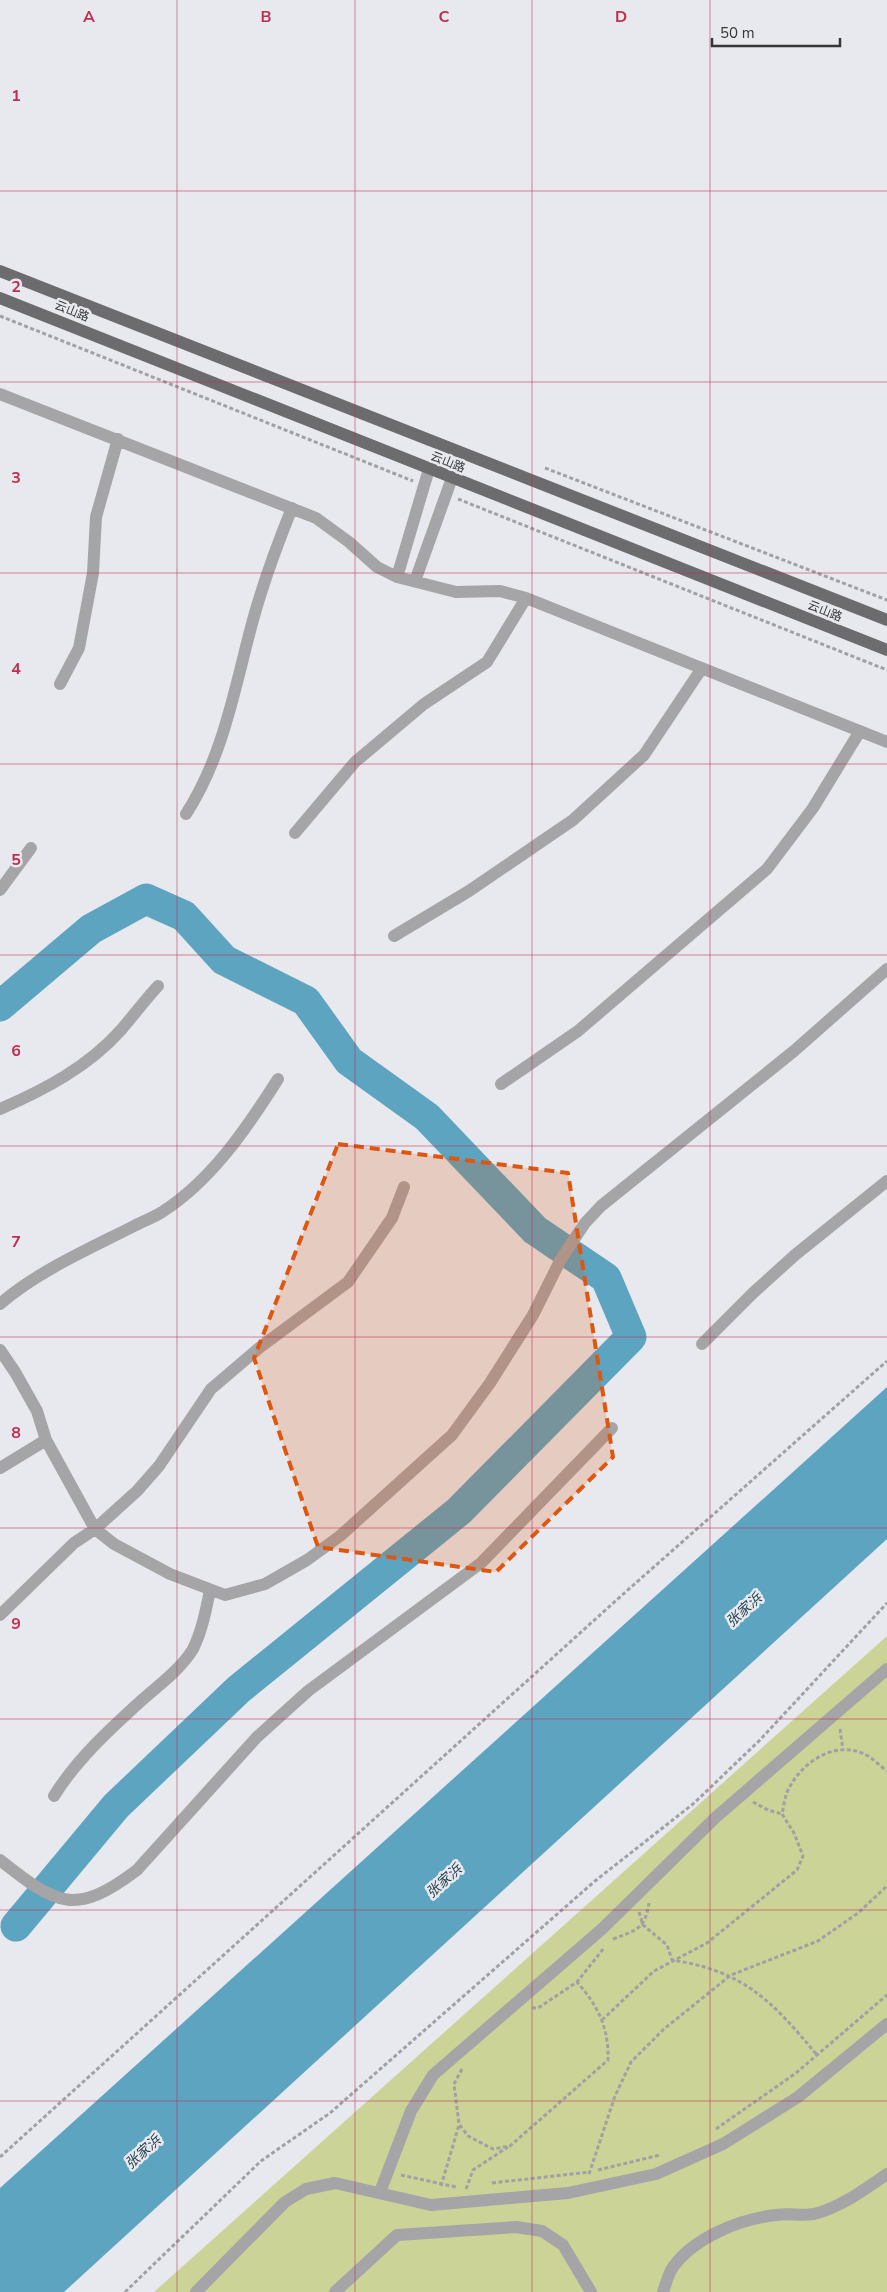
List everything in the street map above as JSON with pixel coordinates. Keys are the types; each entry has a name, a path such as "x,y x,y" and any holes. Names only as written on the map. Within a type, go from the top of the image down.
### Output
{"main road":[{"name":"云山路","path":"0,271 887,620"},
{"name":"云山路","path":"0,298 887,650"}],"lane":[{"path":"0,394 316,518 349,542 377,567 397,577 456,592 500,591 526,598 887,742"},
{"path":"60,684 79,648 93,573 96,517 118,439"},
{"path":"397,577 429,469"},
{"path":"415,581 452,478"},
{"path":"186,814 199,794 213,765 234,698 270,563 292,508"},
{"path":"295,833 355,762 424,704 487,662 526,598"},
{"path":"394,936 469,891 573,820 644,755 702,668"},
{"path":"501,1084 578,1031 766,869 813,808 860,732"},
{"path":"0,890 31,848"},
{"path":"0,1350 37,1411 46,1440 95,1529 114,1544 170,1574 225,1595 265,1584 306,1560 340,1536 452,1435 500,1368 533,1315 565,1253 585,1223 601,1206 794,1052 887,969"},
{"path":"0,1110 33,1095 67,1076 120,1031 158,986"},
{"path":"0,1304 35,1278 160,1214 186,1195 213,1169 257,1112 278,1079"},
{"path":"702,1344 752,1293 794,1255 887,1181"},
{"path":"0,1615 74,1543 95,1529 137,1491 159,1466 211,1389 259,1348 348,1282 392,1218 404,1187"},
{"path":"0,1860 37,1890 56,1898 72,1900 94,1897 116,1886 137,1870 232,1762 257,1737 308,1691 480,1563 612,1428"},
{"path":"0,1468 46,1440"},
{"path":"54,1796 62,1783 106,1732 175,1671 192,1649 203,1623 210,1590"},
{"path":"380,2192 411,2111 432,2075 589,1940 744,1793 887,1669"},
{"path":"196,2292 285,2202 306,2189 335,2183 431,2205 568,2193 656,2174 723,2144 798,2097 887,2024"},
{"path":"664,2292 672,2268 684,2255 712,2235 740,2223 776,2214 814,2214 869,2186 887,2174"},
{"path":"335,2292 397,2235 516,2227 542,2231 564,2245 591,2292"}],"path":[{"path":"0,2157 621,1596 887,1361"},
{"path":"125,2292 261,2161 330,2113 587,1887 693,1804 759,1741 887,1603"},
{"path":"833,1716 840,1728 843,1750"},
{"path":"782,1814 788,1789 804,1766 828,1752 843,1750 862,1752 887,1771"},
{"path":"602,2020 654,1971 707,1943 797,1870 804,1856 794,1833 782,1814 752,1802 744,1793"},
{"path":"586,2189 614,2096 631,2062 664,2029 731,1975 818,1941 858,1913 887,1886"},
{"path":"636,1895 643,1925 667,1945 672,1960"},
{"path":"520,2000 526,2008 538,2008 577,1982 611,1939 639,1929 643,1925 649,1903 636,1895"},
{"path":"672,1960 702,1965 731,1975 749,1986 784,2016 817,2055"},
{"path":"460,2203 473,2170 510,2146 608,2060 609,2040 602,2020 577,1982"},
{"path":"712,2132 796,2073 887,1995"},
{"path":"446,2204 441,2185 459,2124 454,2084 464,2066"},
{"path":"459,2124 468,2136 493,2149 510,2146"},
{"path":"485,2185 590,2172 662,2154"},
{"path":"388,2171 441,2185 466,2188 476,2186"}],"highlighted area":[{"path":"338,1144 568,1173 613,1457 496,1572 318,1547 254,1358"}],"green space":[{"path":"887,1636 887,2292 154,2292"}],"water":[{"name":"张家浜","path":"887,1387 887,1539 64,2292 0,2292 0,2188"}],"waterway":[{"path":"0,1006 91,929 146,899 184,916 224,960 306,1001 349,1061 427,1117 535,1230 606,1278 631,1337 459,1511 239,1689 116,1806 16,1926"}]}
